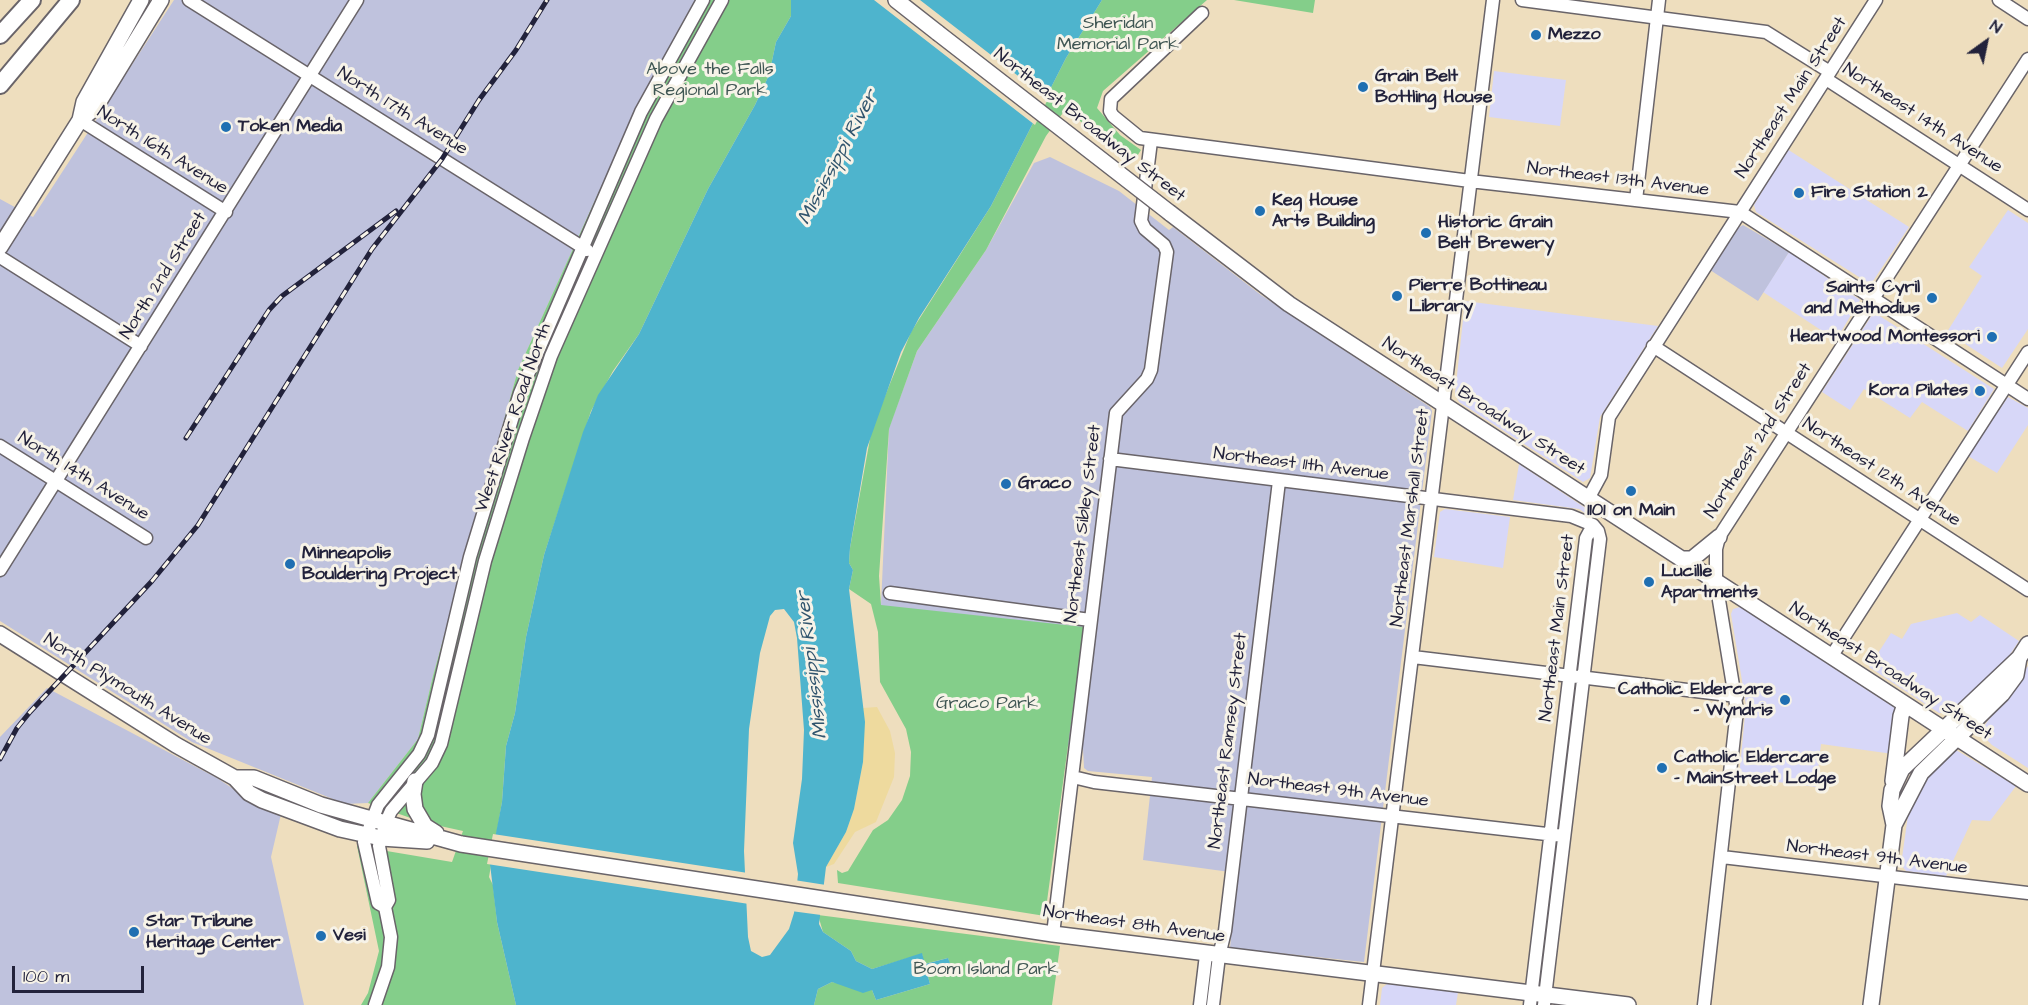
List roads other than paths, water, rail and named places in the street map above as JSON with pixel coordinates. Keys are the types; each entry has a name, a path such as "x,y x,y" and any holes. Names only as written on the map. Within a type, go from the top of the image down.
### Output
{"highway":[{"path":"0,35 32,0"},
{"path":"0,85 71,0"}],"main road":[{"path":"80,120 84,102 141,0"},
{"path":"0,247 80,120 95,108 161,0"},
{"name":"Northeast Broadway Street","path":"896,0 1289,304 2028,784"},
{"path":"1681,560 1692,559 1719,537"},
{"name":"North Plymouth Avenue","path":"0,634 168,740 235,778 249,793 318,822 374,836 456,843 636,871"},
{"path":"1892,790 1902,769 2019,658 2028,645"},
{"path":"1871,1005 1894,825 1914,783 2002,694 2016,675 2019,658"},
{"path":"1894,825 1890,806 1901,716 1905,704"},
{"name":"North Plymouth Avenue","path":"235,778 254,778 321,805 456,843"},
{"path":"415,781 413,794 417,816 425,826 456,843"},
{"name":"Northeast 8th Avenue","path":"636,871 1212,956 1373,974 1538,1000 1628,1005"}],"street":[{"name":"North 17th Avenue","path":"189,0 595,255"},
{"name":"North 2nd Street","path":"0,570 357,0"},
{"name":"West River Road North","path":"379,820 378,806 419,754 428,735 470,557 520,393 641,112 703,0"},
{"name":"West River Road North","path":"379,820 391,811 432,763 441,744 485,561 539,389 595,255 656,119 722,0"},
{"name":"Northeast Marshall Street","path":"1370,1005 1493,0"},
{"name":"Northeast 14th Avenue","path":"1522,0 1658,16 1766,32 2028,210"},
{"path":"1636,201 1659,0"},
{"name":"Northeast Main Street","path":"1588,499 1601,475 1609,417 1876,0"},
{"path":"1999,0 2028,19"},
{"path":"1151,141 1140,138 1113,116 1110,111 1111,99 1202,13"},
{"name":"Northeast 2nd Street","path":"1704,1005 1737,726 1737,696 1716,582 1716,549 1719,537 2028,60"},
{"name":"North 16th Avenue","path":"80,120 226,212"},
{"name":"Northeast 13th Avenue","path":"1151,141 1740,212 2028,399"},
{"name":"Northeast Sibley Street","path":"1053,934 1116,413 1147,379 1150,370 1167,252 1164,245 1145,229 1141,221 1151,141"},
{"path":"0,257 141,346"},
{"name":"Northeast 12th Avenue","path":"1653,346 2028,590"},
{"path":"1831,657 2028,352"},
{"name":"North 14th Avenue","path":"0,446 146,538"},
{"name":"Northeast 11th Avenue","path":"1110,459 1571,516 1593,525"},
{"name":"Northeast Ramsey Street","path":"1200,1005 1212,956 1225,931 1239,798 1279,481"},
{"name":"Northeast Main Street","path":"1538,1000 1557,835 1569,676 1586,538 1593,525"},
{"name":"Northeast Main Street","path":"1557,835 1582,678 1600,539 1593,525"},
{"path":"470,557 485,561"},
{"path":"890,592 1090,620"},
{"path":"1413,657 1737,696"},
{"path":"441,680 456,683"},
{"name":"Northeast 9th Avenue","path":"1073,777 1094,782 1557,835"},
{"path":"375,1005 385,980 391,937 386,907 378,903 364,842 374,836 379,820"},
{"name":"Northeast 9th Avenue","path":"1722,857 2028,893"},
{"name":"Northeast Ramsey Street","path":"1212,956 1213,1005"}],"water":[{"name":"Mississippi River","path":"791,0 1102,0 1066,58 991,206 919,318 901,352 867,448 850,548 849,563 853,570 849,589 865,722 863,762 854,809 846,832 826,867 819,924 823,932 851,951 856,961 872,969 922,953 925,964 948,958 951,966 927,973 930,984 876,1000 872,990 863,993 832,982 818,989 814,1005 516,1005 497,922 490,864 502,802 506,746 515,713 526,637 544,555 583,432 598,395 639,334 708,189 755,105 769,75 776,42 791,16","holes":["784,609 794,622 804,730 802,779 793,843 798,874 794,913 789,929 770,955 762,957 751,951 748,937 744,851 749,729 760,653 770,616 775,610"]}],"railway":[{"path":"0,759 17,728 30,712 152,581 198,525 372,249 442,159 547,0"},
{"path":"186,438 269,310 282,296 396,211"}],"place":[{"name":"Mezzo","path":"1536,35"},
{"name":"Grain Belt Bottling House","path":"1363,87"},
{"name":"Token Media","path":"226,127"},
{"name":"Fire Station 2","path":"1799,193"},
{"name":"Keg House Arts Building","path":"1260,211"},
{"name":"Historic Grain Belt Brewery","path":"1426,233"},
{"name":"Pierre Bottineau Library","path":"1397,296"},
{"name":"Saints Cyril and Methodius","path":"1932,298"},
{"name":"Heartwood Montessori","path":"1992,337"},
{"name":"Kora Pilates","path":"1980,391"},
{"name":"Graco","path":"1006,484"},
{"name":"1101 on Main","path":"1631,491"},
{"name":"Minneapolis Bouldering Project","path":"290,564"},
{"name":"Lucille Apartments","path":"1649,582"},
{"name":"Catholic Eldercare - Wyndris","path":"1785,700"},
{"name":"Catholic Eldercare - MainStreet Lodge","path":"1662,768"},
{"name":"Star Tribune Heritage Center","path":"134,932"},
{"name":"Vesi","path":"321,936"}],"park label":[{"name":"Sheridan Memorial Park","path":"1118,34"},
{"name":"Above the Falls Regional Park","path":"710,80"},
{"name":"Graco Park","path":"987,704"},
{"name":"Boom Island Park","path":"986,970"}]}
